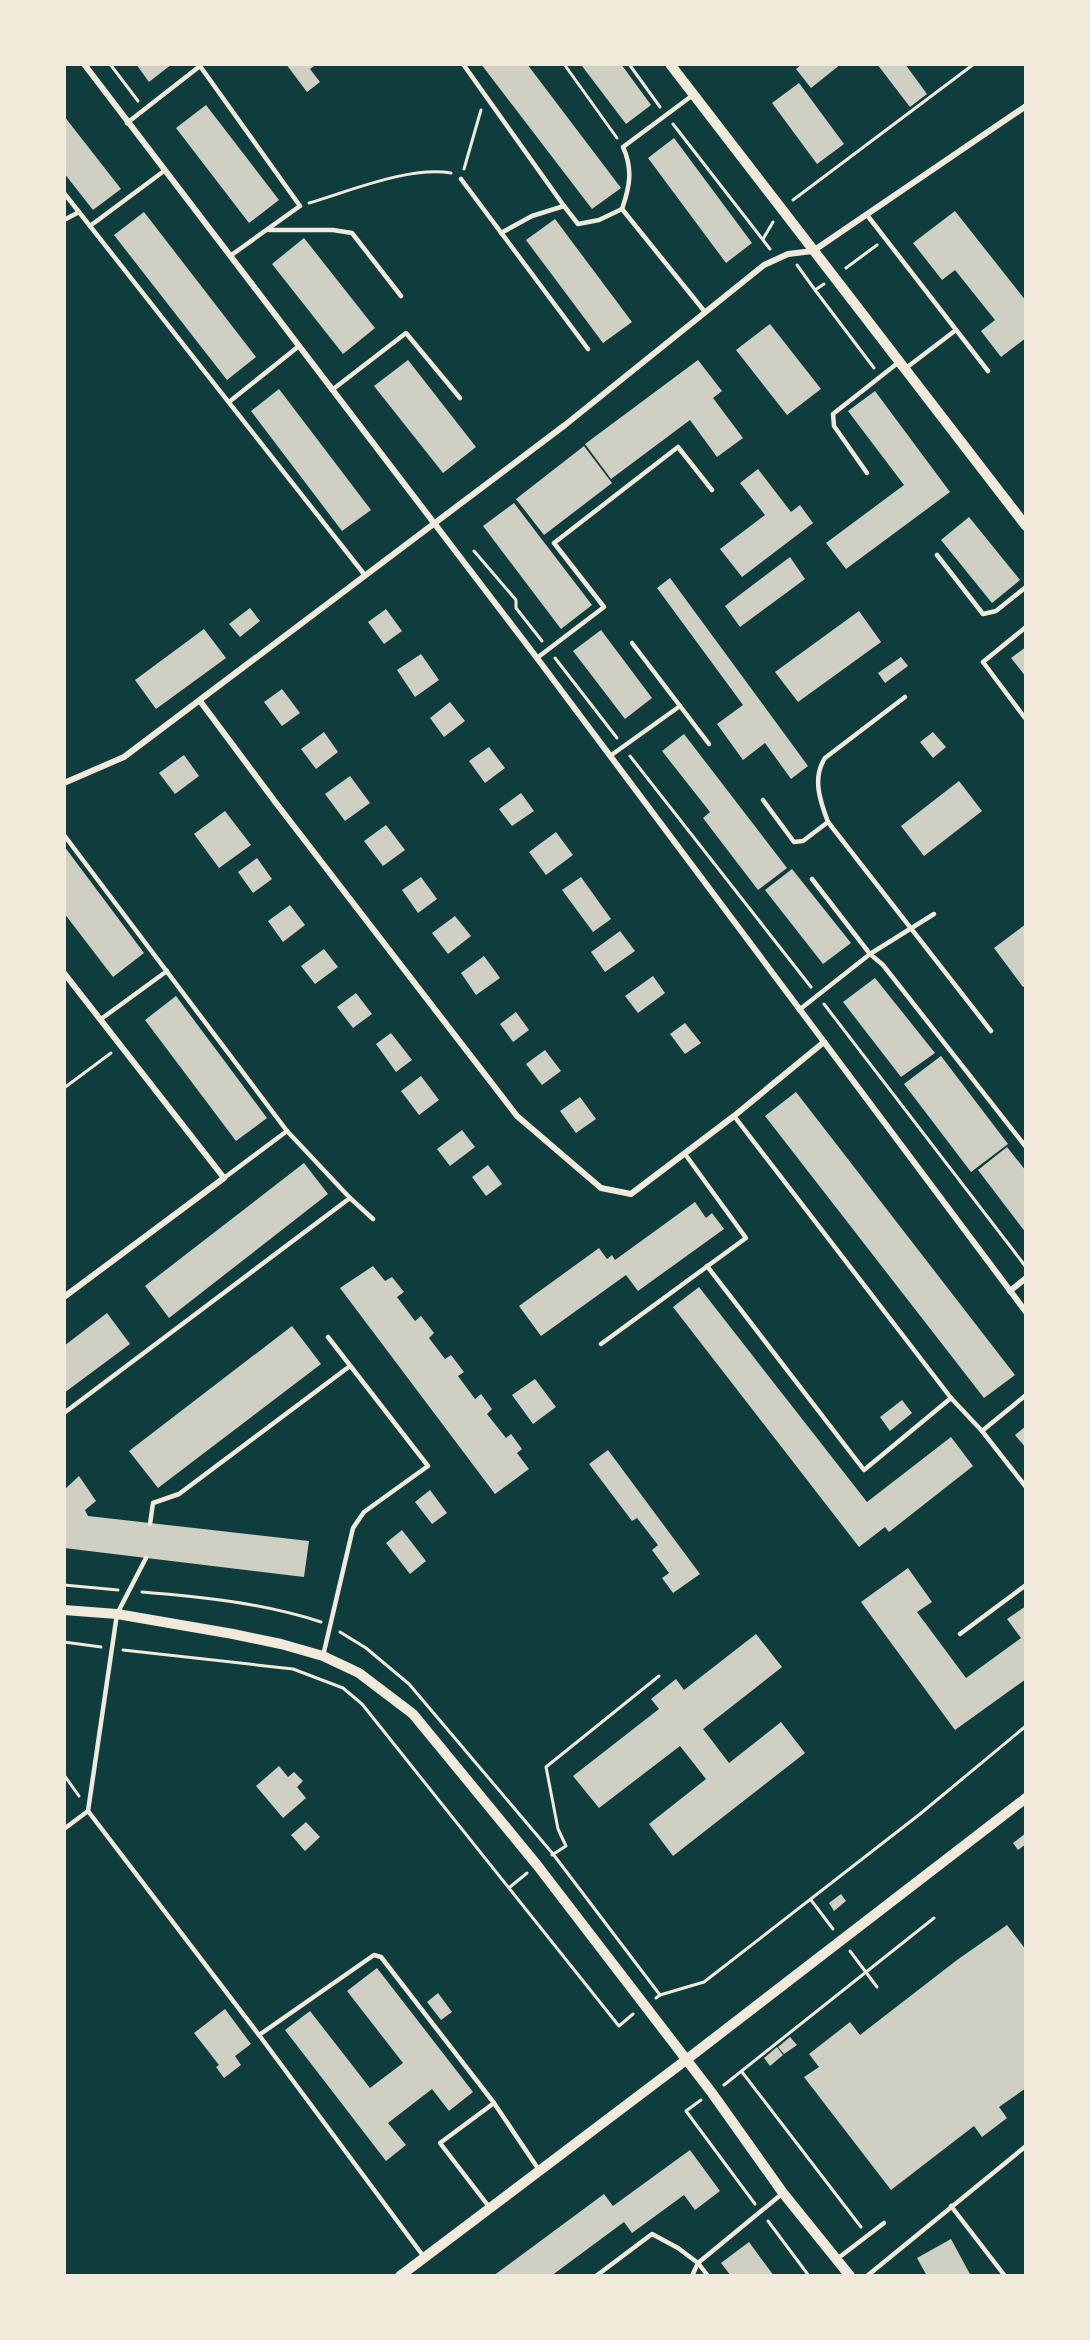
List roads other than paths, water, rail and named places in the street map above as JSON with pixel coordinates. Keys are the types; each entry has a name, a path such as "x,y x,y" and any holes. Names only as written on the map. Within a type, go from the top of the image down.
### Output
{"street":[{"path":"84,64 537,658 1026,1312"},
{"path":"670,64 1026,526"},
{"path":"64,783 124,757 200,701 364,574 565,425 764,265 788,254 813,251 1026,106"},
{"path":"200,701 517,1116 601,1188 631,1194 734,1116 824,1042"},
{"path":"64,973 224,1178 64,1298"},
{"path":"1010,1291 1026,1278"},
{"path":"64,1610 117,1614 232,1634 323,1656 359,1673 413,1714 537,1865 712,2093 783,2193 850,2276"},
{"path":"400,2276 686,2060 1026,1798"}],"lane":[{"path":"463,64 578,224 599,220 622,209 630,185 630,162 623,147 693,95"},
{"path":"127,123 200,65 300,206 230,256"},
{"path":"90,226 164,171"},
{"path":"461,179 588,349"},
{"path":"64,193 364,574"},
{"path":"501,233 531,216 564,206"},
{"path":"622,209 705,312"},
{"path":"64,220 79,212"},
{"path":"867,215 988,371"},
{"path":"267,230 333,230 352,233 400,296"},
{"path":"867,473 834,426 833,414 901,365 956,330"},
{"path":"332,390 406,333 460,398"},
{"path":"229,402 299,346"},
{"path":"537,658 604,607 554,543 678,447 712,490"},
{"path":"937,555 982,614 996,611 1026,587"},
{"path":"1025,718 983,662 1026,627"},
{"path":"632,643 709,744"},
{"path":"905,697 825,758 819,768 819,796 828,822 991,1031"},
{"path":"610,756 680,706"},
{"path":"763,800 794,842 803,841 828,822"},
{"path":"64,835 287,1131 373,1219"},
{"path":"812,879 870,954 884,965 1026,1147"},
{"path":"799,1010 870,954 933,914"},
{"path":"101,1019 167,971"},
{"path":"734,1116 951,1398 982,1431 1026,1487"},
{"path":"224,1178 287,1131"},
{"path":"601,1344 746,1238 685,1154"},
{"path":"64,1413 350,1198"},
{"path":"707,1266 864,1470 951,1398"},
{"path":"323,1656 353,1528 364,1512 428,1466 328,1337"},
{"path":"150,1524 153,1503 179,1494 350,1366"},
{"path":"982,1431 1026,1395"},
{"path":"64,1829 88,1811 117,1614 146,1558"},
{"path":"960,1634 1026,1585"},
{"path":"88,1811 424,2257"},
{"path":"259,2035 374,1954 381,1957 494,2103 539,2170"},
{"path":"490,2208 440,2144 494,2103"},
{"path":"867,2276 1026,2146"},
{"path":"692,2276 698,2263 783,2193"},
{"path":"951,2206 1005,2276"},
{"path":"837,2259 885,2223"},
{"path":"596,2276 652,2234 678,2248 698,2263 708,2276"}]}
